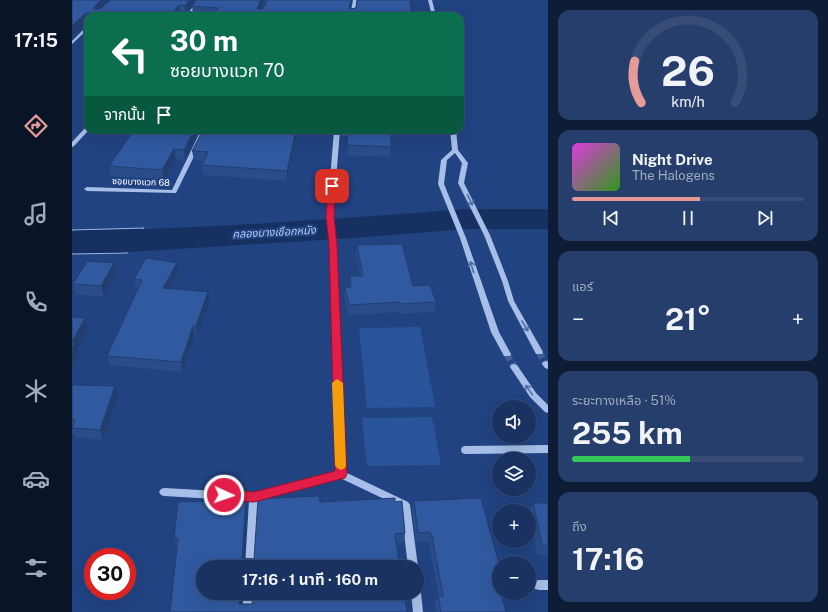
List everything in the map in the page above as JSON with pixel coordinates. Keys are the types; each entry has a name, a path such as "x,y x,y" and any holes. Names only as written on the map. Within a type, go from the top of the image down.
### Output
{"street":[{"path":"191,12 200,0"},
{"path":"353,12 355,0"},
{"path":"430,0 433,12"},
{"path":"72,42 74,38 84,30"},
{"path":"72,145 84,132"},
{"name":"ซอยบางแวก 68","path":"87,189 174,192 202,134"},
{"path":"337,134 330,217 333,244 333,284 341,474"},
{"path":"453,134 455,150 465,163 462,182 487,235 511,301 539,352"},
{"path":"455,150 444,160 441,184 463,238 485,304 507,354"},
{"path":"514,367 533,395 548,410"},
{"path":"465,450 548,449"},
{"path":"164,492 254,497 341,474 406,505 412,560"},
{"path":"250,560 254,497"},
{"path":"247,612 248,600"},
{"path":"417,600 418,612"}],"shaded area":[{"path":"144,228 127,253 72,254 72,230"},
{"path":"420,327 435,407 367,408 359,328"},
{"path":"432,417 441,465 367,466 362,418"}],"building":[{"path":"72,0 101,0 94,7 94,9 100,9 110,0 189,0 185,6 179,5 173,12 84,12 84,15 72,26"},
{"path":"196,0 261,0 257,9 263,9 267,0 351,0 349,9 356,8 357,0 410,0 411,12 216,12 218,8 192,6"},
{"path":"131,134 192,134 184,150 174,149 162,170 109,166"},
{"path":"201,134 295,134 287,171 202,165 208,152 192,151"},
{"path":"348,134 391,134 391,147 347,145"},
{"path":"402,244 413,286 430,285 436,302 401,304 400,302 349,305 345,287 351,287 350,276 363,276 357,245"},
{"path":"146,258 177,263 163,288 208,292 196,326 193,326 181,362 107,356 142,280 134,279"},
{"path":"87,261 114,263 101,286 73,284"},
{"path":"72,317 85,318 72,342"},
{"path":"72,342 75,343 72,349"},
{"path":"72,385 115,386 100,430 72,428 75,420 72,420"},
{"path":"319,496 320,502 395,498 395,502 402,501 405,533 395,534 399,560 196,560 196,600 240,600 239,604 252,604 252,600 405,600 407,612 170,612 178,538 174,538 178,502 246,500 242,558 254,559 258,499"},
{"path":"481,498 492,538 492,548 495,548 497,556 492,556 492,600 503,600 506,612 441,612 438,596 443,596 432,536 430,532 418,533 414,501"},
{"path":"548,503 548,546 542,545 536,517 536,504 533,504"}],"waterway":[{"name":"คลองบางเชือกหนัง","path":"72,242 129,241 353,228 466,219 548,219"}],"tunnel":[{"path":"539,352 546,364"},
{"path":"507,354 514,367"}],"slow traffic":[{"path":"337,383 341,465"}],"route":[{"path":"224,495 254,497 341,474 333,284 333,244 330,217 332,186"}]}
